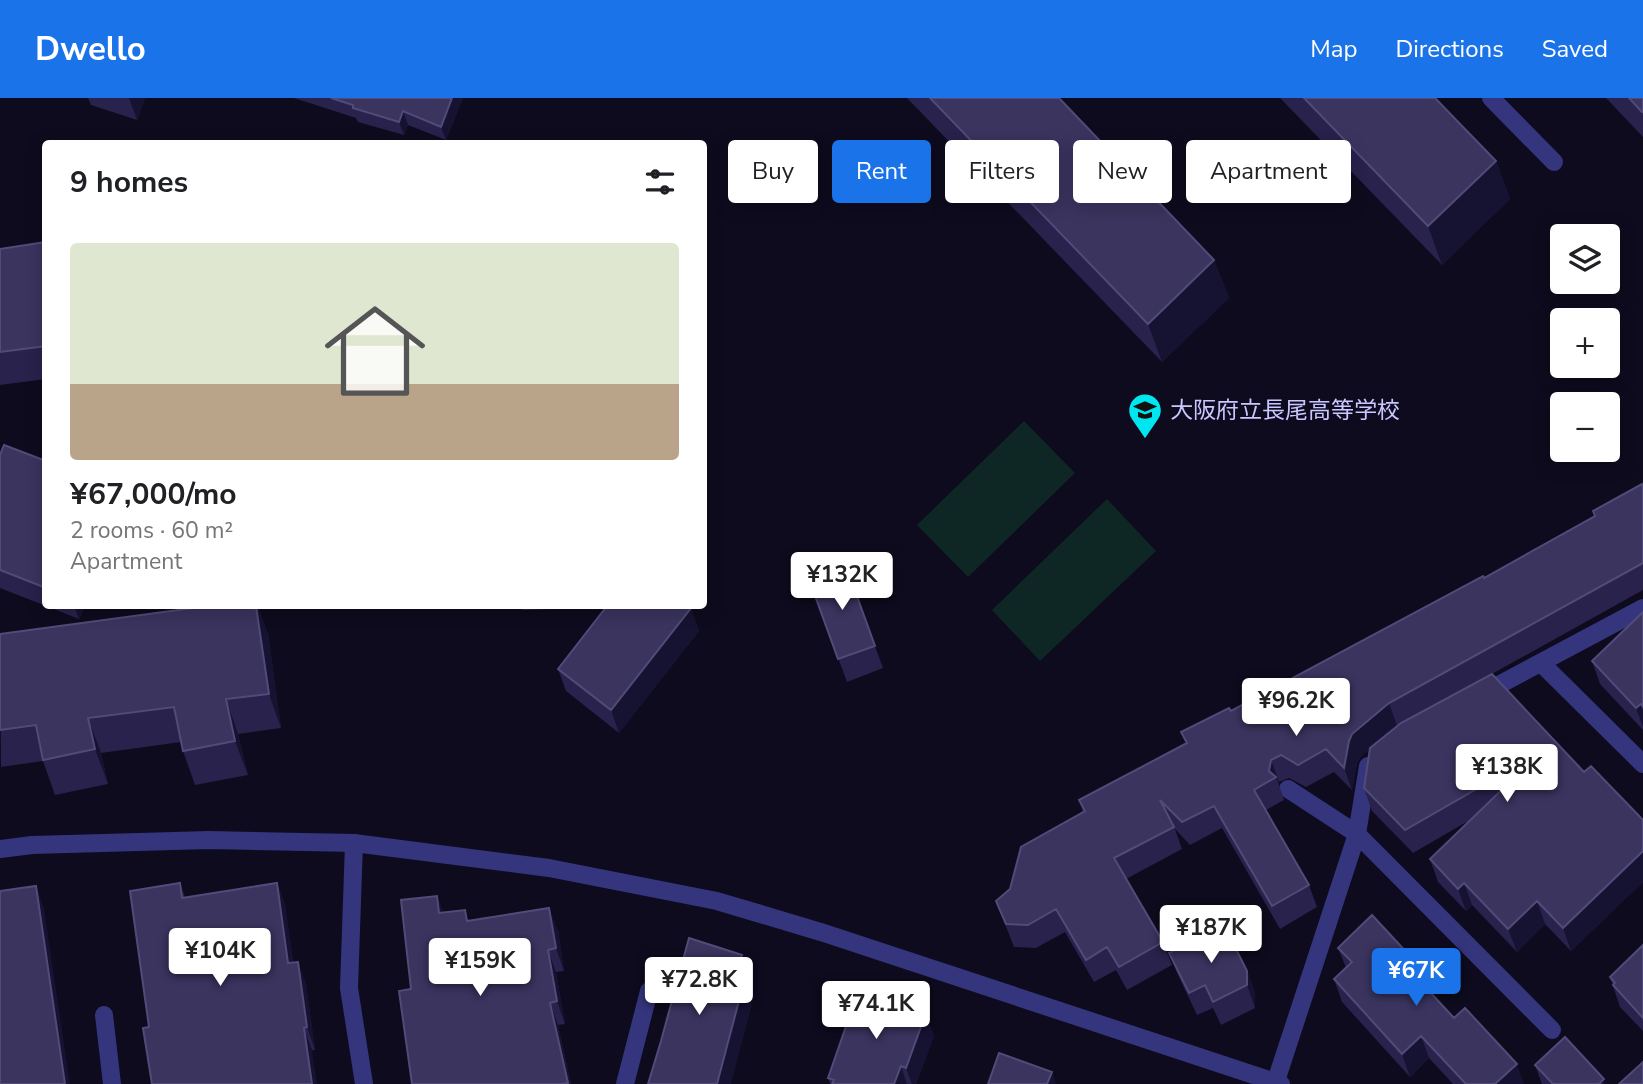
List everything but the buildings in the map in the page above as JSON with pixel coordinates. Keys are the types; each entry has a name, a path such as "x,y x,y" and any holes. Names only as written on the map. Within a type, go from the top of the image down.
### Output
{"street":[{"path":"1491,98 1554,162"},
{"path":"1461,706 1643,608"},
{"path":"1541,663 1643,764"},
{"path":"0,849 32,845 209,840 354,843 549,868 716,901 821,932 1277,1083 1357,834 1368,765 1377,758"},
{"path":"1288,789 1357,834 1552,1030"},
{"path":"354,843 348,988 364,1084"},
{"path":"625,1084 649,991"},
{"path":"104,1015 112,1084"}],"green space":[{"path":"1024,421 1075,473 968,577 917,525"},
{"path":"1107,499 1156,551 1040,661 992,610"}],"place":[{"name":"大阪府立長尾高等学校","path":"1145,440"}]}
